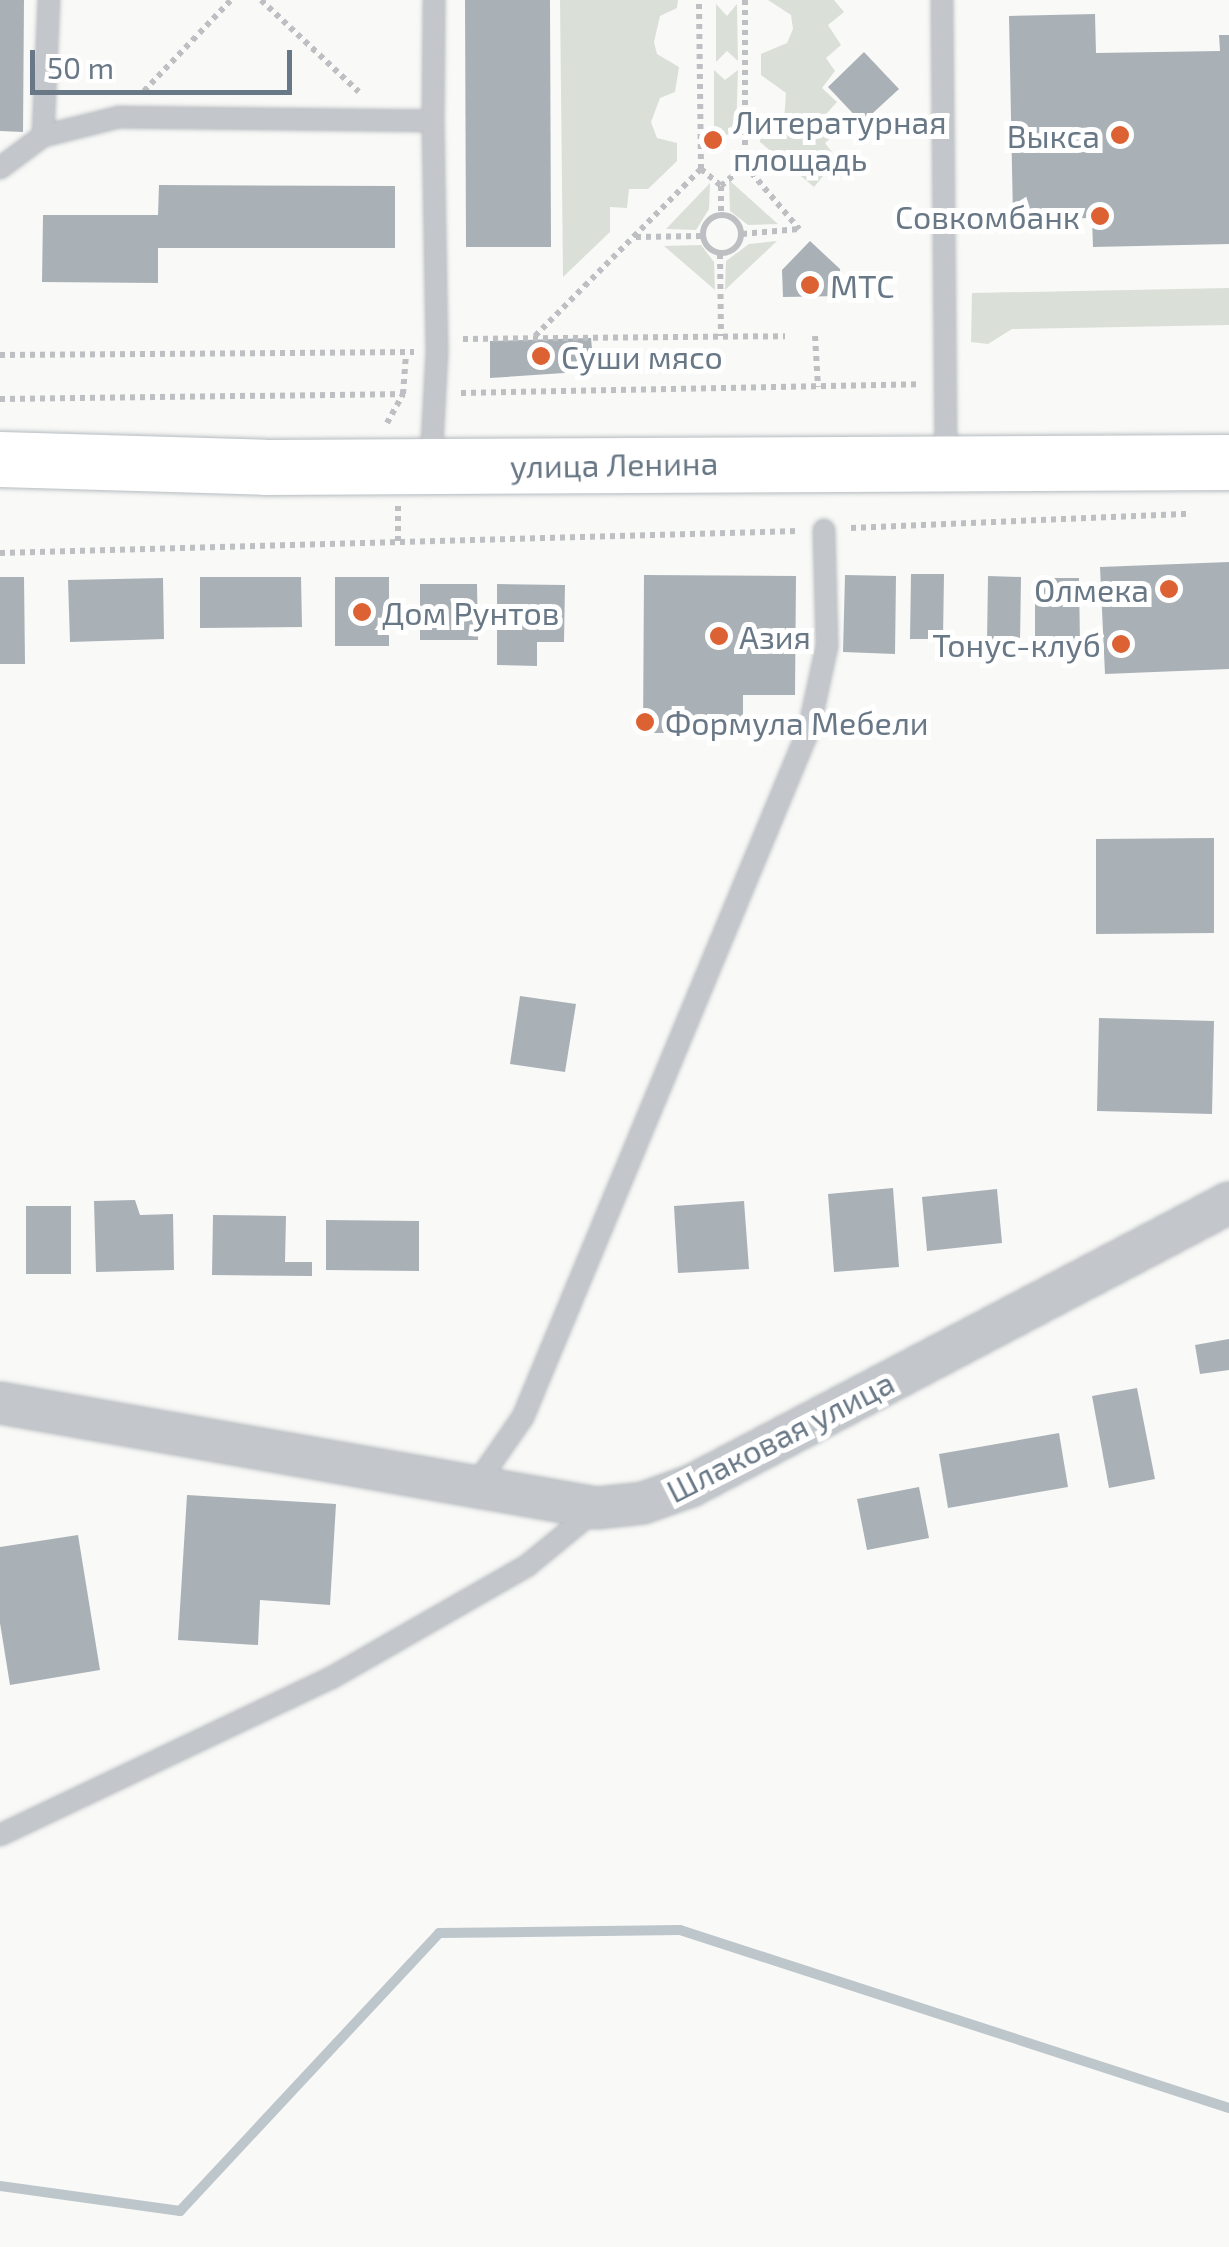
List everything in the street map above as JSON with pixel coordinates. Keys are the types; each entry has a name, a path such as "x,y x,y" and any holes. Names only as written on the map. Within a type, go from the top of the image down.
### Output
{"main road":[{"name":"улица Ленина","path":"0,459 378,467 946,460 1229,462"}],"street":[{"name":"Шлаковая улица","path":"0,1402 597,1508 643,1503 691,1486 1229,1204"}],"lane":[{"path":"43,136 49,0"},
{"path":"431,466 437,352 434,0"},
{"path":"942,0 946,460"},
{"path":"0,168 43,136 118,117 433,121"},
{"path":"475,1486 524,1417 809,730 826,646 824,530"},
{"path":"0,1835 331,1678 528,1565 597,1508"}],"path":[{"path":"118,117 231,0"},
{"path":"261,0 391,122"},
{"path":"534,336 701,169 699,0"},
{"path":"742,234 799,230 745,165 745,0"},
{"path":"721,214 721,186 745,165"},
{"path":"701,169 721,186"},
{"path":"702,236 707,221 721,214 736,219 742,234 736,249 720,254"},
{"path":"636,237 702,236 720,254 721,336"},
{"path":"398,544 398,497 377,497 375,444 403,394 406,334"},
{"path":"0,355 437,352 467,336 784,336"},
{"path":"815,336 818,386"},
{"path":"0,399 730,390 945,383"},
{"path":"0,553 398,544 1190,514"}],"shaded area":[{"path":"560,0 678,0 677,8 660,16 654,42 657,54 679,67 675,92 660,98 651,122 657,138 677,143 677,161 648,189 629,189 627,208 610,207 610,232 563,277"},
{"path":"768,0 834,0 844,12 828,25 841,45 826,58 835,71 822,88 837,102 826,114 840,130 825,143 837,159 814,187 760,142 761,132 784,121 786,93 761,75 761,54 787,43 793,29 791,15"},
{"path":"716,4 727,16 737,4 738,61 727,51 716,62"},
{"path":"714,70 725,80 738,70 736,135 714,134"},
{"path":"729,180 778,224 748,225 730,211"},
{"path":"710,183 709,209 696,230 666,229"},
{"path":"777,241 725,290 726,261 749,244"},
{"path":"701,245 714,262 715,290 664,246"},
{"path":"1229,288 1229,325 1012,329 988,344 971,342 972,293"}],"building":[{"path":"0,0 24,0 23,132 0,131"},
{"path":"465,0 550,0 551,247 466,247"},
{"name":"Выкса","path":"1095,14 1096,53 1220,51 1219,35 1229,35 1229,244 1093,247 1092,218 1013,219 1009,16"},
{"path":"864,52 899,89 862,123 828,87"},
{"path":"159,185 395,186 395,248 158,248 158,283 42,282 43,215 158,215"},
{"path":"810,241 840,269 841,296 783,297 782,270"},
{"name":"Суши мясо","path":"591,338 594,371 490,378 490,341"},
{"path":"1229,562 1229,669 1105,674 1100,567"},
{"path":"911,574 944,574 943,639 910,639"},
{"name":"Азия","path":"644,575 796,576 795,695 743,695 743,733 643,733"},
{"path":"845,575 896,576 895,654 843,652"},
{"path":"988,576 1021,577 1020,642 987,642"},
{"path":"0,577 24,577 25,664 0,664"},
{"path":"200,577 301,577 302,627 200,628"},
{"name":"Дом Рунтов","path":"335,577 389,577 389,646 335,646"},
{"path":"163,578 164,639 70,642 68,580"},
{"path":"1035,578 1079,578 1080,645 1035,645"},
{"path":"420,584 477,584 478,640 420,640"},
{"path":"497,584 565,585 564,642 537,642 537,666 497,665"},
{"path":"1214,838 1214,933 1096,934 1096,839"},
{"path":"520,996 576,1004 565,1072 510,1064"},
{"path":"1099,1018 1214,1021 1212,1114 1097,1111"},
{"path":"893,1188 899,1267 834,1272 828,1194"},
{"path":"997,1189 1002,1243 927,1251 922,1197"},
{"path":"135,1200 140,1215 173,1214 174,1270 96,1272 94,1201"},
{"path":"744,1201 749,1269 678,1273 674,1206"},
{"path":"26,1206 71,1206 71,1274 26,1274"},
{"path":"213,1215 286,1216 285,1262 312,1262 312,1276 212,1275"},
{"path":"326,1220 419,1221 419,1271 326,1270"},
{"path":"1229,1339 1229,1370 1200,1374 1195,1345"},
{"path":"1137,1388 1155,1479 1109,1488 1092,1396"},
{"path":"1059,1433 1068,1487 948,1508 939,1454"},
{"path":"919,1487 929,1538 867,1550 857,1499"},
{"path":"187,1495 336,1504 330,1605 260,1600 258,1645 178,1640"},
{"path":"78,1535 100,1670 10,1685 0,1623 0,1547"}],"waterway":[{"path":"0,2186 180,2211 439,1933 680,1930 1229,2108"}],"place":[{"name":"Выкса","path":"1120,135"},
{"name":"Литературная площадь","path":"713,140"},
{"name":"Совкомбанк","path":"1100,216"},
{"name":"МТС","path":"810,285"},
{"name":"Суши мясо","path":"541,356"},
{"name":"Олмека","path":"1169,589"},
{"name":"Дом Рунтов","path":"362,612"},
{"name":"Азия","path":"719,636"},
{"name":"Тонус-клуб","path":"1121,644"},
{"name":"Формула Мебели","path":"645,722"}]}
